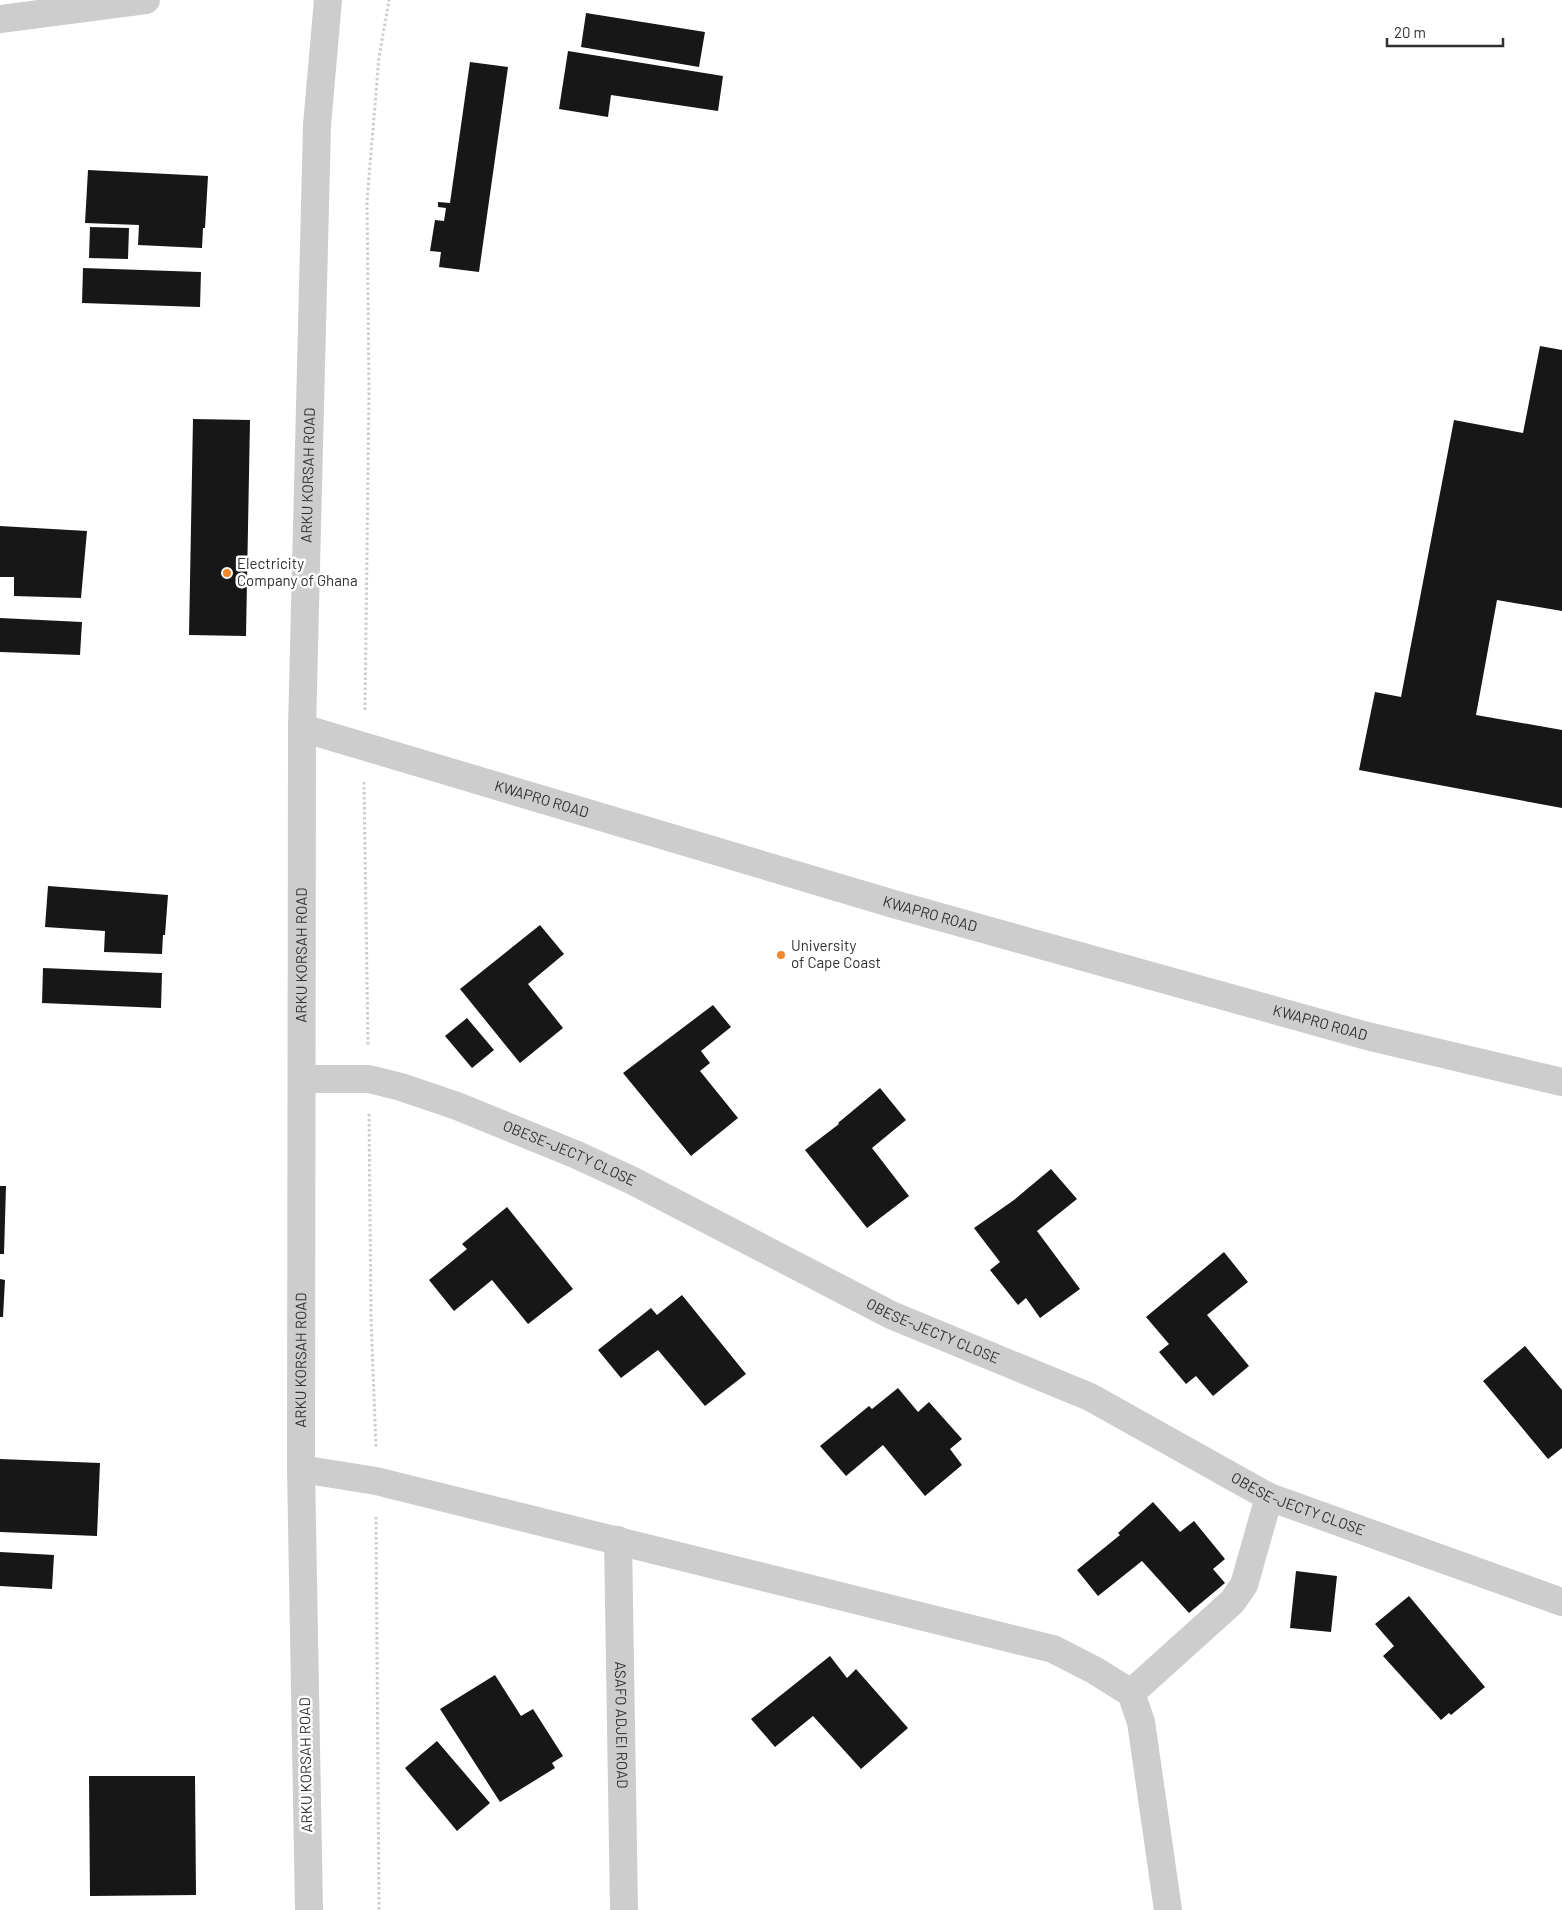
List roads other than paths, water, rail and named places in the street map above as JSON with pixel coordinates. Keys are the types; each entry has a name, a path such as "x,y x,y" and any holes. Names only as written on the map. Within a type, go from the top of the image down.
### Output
{"street":[{"path":"0,18 146,0"},
{"name":"ARKU KORSAH ROAD","path":"309,1910 300,1469 302,728 317,125 328,0"},
{"name":"KWAPRO ROAD","path":"302,728 897,905 1153,977 1367,1036 1562,1082"},
{"name":"OBESE-JECTY CLOSE","path":"302,1079 369,1079 401,1087 457,1106 577,1155 633,1181 891,1315 1090,1397 1269,1497 1562,1602"},
{"path":"300,1469 376,1480 1053,1649 1094,1670 1131,1693 1141,1722 1168,1910"},
{"path":"1131,1693 1232,1602 1244,1585 1269,1497"},
{"name":"ASAFO ADJEI ROAD","path":"618,1540 624,1910"}],"place":[{"name":"Electricity Company of Ghana","path":"227,573"},
{"name":"University of Cape Coast","path":"781,955"}]}
